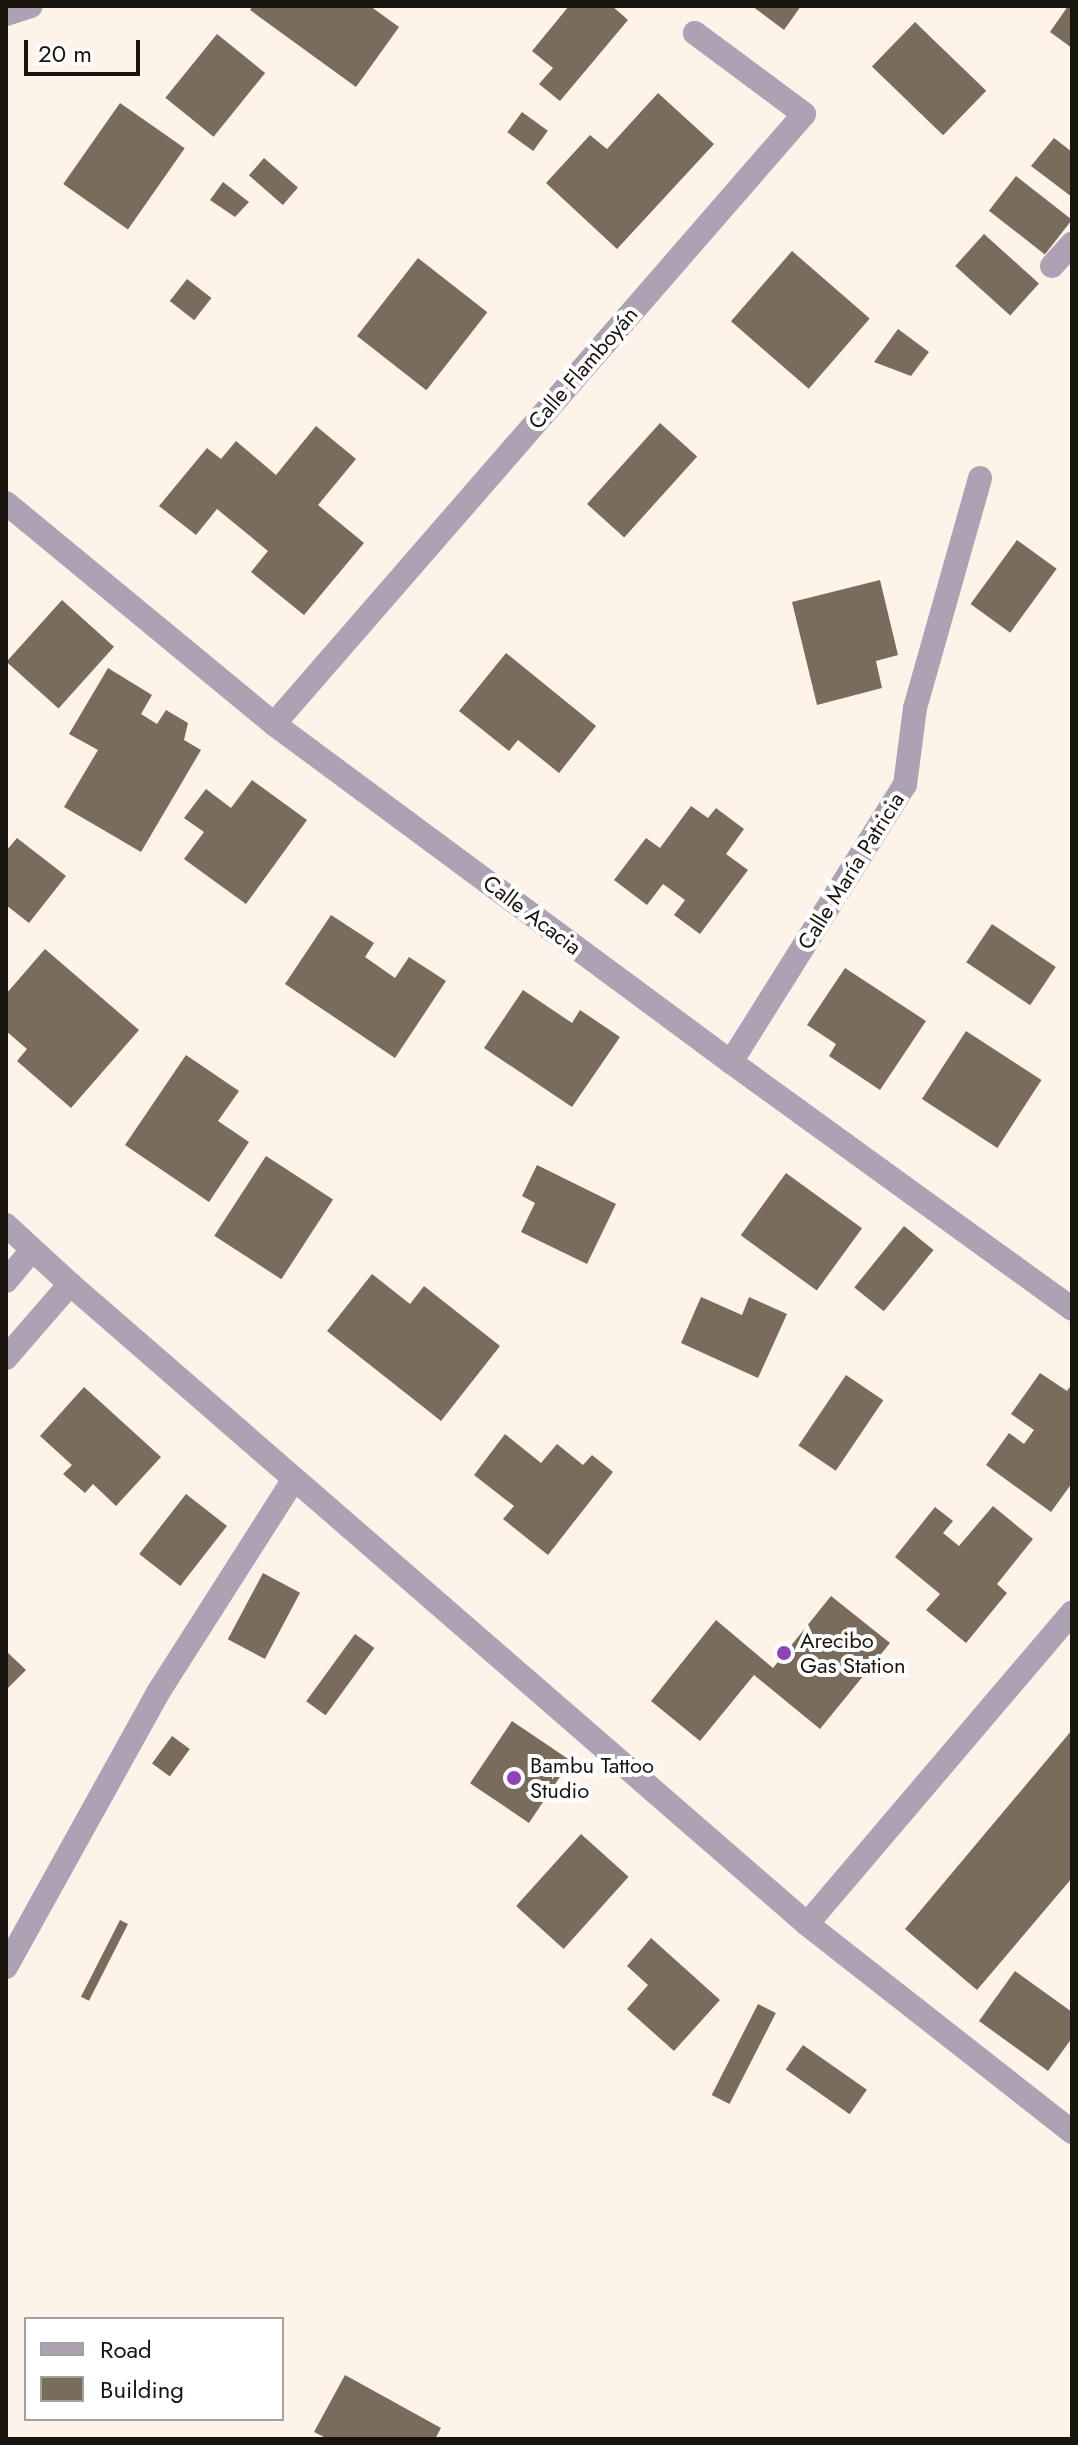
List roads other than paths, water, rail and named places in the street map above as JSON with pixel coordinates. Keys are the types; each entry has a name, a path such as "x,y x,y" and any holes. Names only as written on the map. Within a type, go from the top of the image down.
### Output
{"street":[{"path":"6,14 31,6"},
{"name":"Calle Flamboyán","path":"274,724 804,114 695,33"},
{"path":"1052,266 1072,244"},
{"name":"Calle María Patricia","path":"731,1062 905,785 915,708 980,478"},
{"name":"Calle Acacia","path":"6,503 274,724 731,1062 1072,1309"},
{"path":"6,1225 807,1924 1072,2132"},
{"path":"6,1281 32,1250"},
{"path":"6,1358 70,1284"},
{"path":"6,1967 159,1691 294,1479"},
{"path":"807,1924 1072,1613"}],"place":[{"name":"Arecibo Gas Station","path":"784,1653"},
{"name":"Bambu Tattoo Studio","path":"514,1778"}]}
